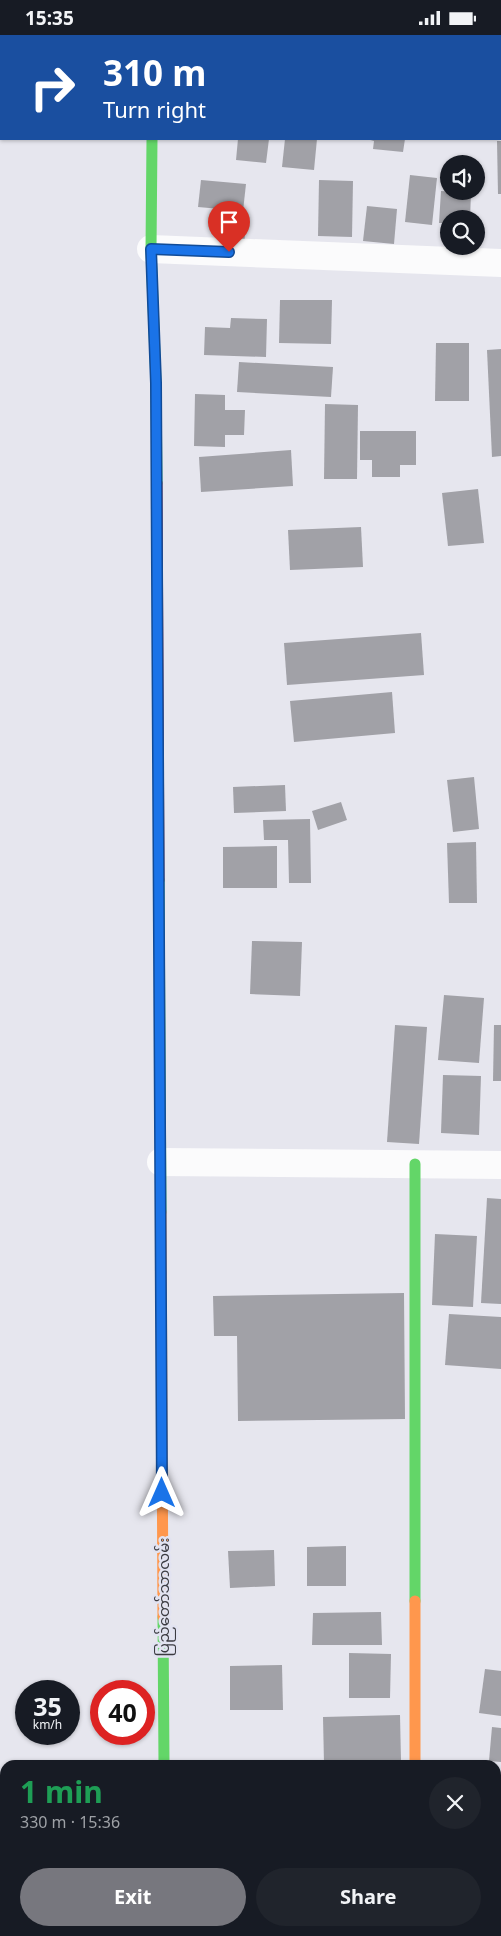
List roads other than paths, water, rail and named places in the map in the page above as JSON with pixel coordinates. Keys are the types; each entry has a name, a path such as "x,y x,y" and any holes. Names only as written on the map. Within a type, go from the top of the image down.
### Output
{"street":[{"name":"ပြည်တော်သာလမ်း","path":"152,140 151,249 156,383 164,1760"},
{"path":"151,249 501,263"},
{"path":"161,1162 501,1165"},
{"path":"415,1164 415,1760"}]}
